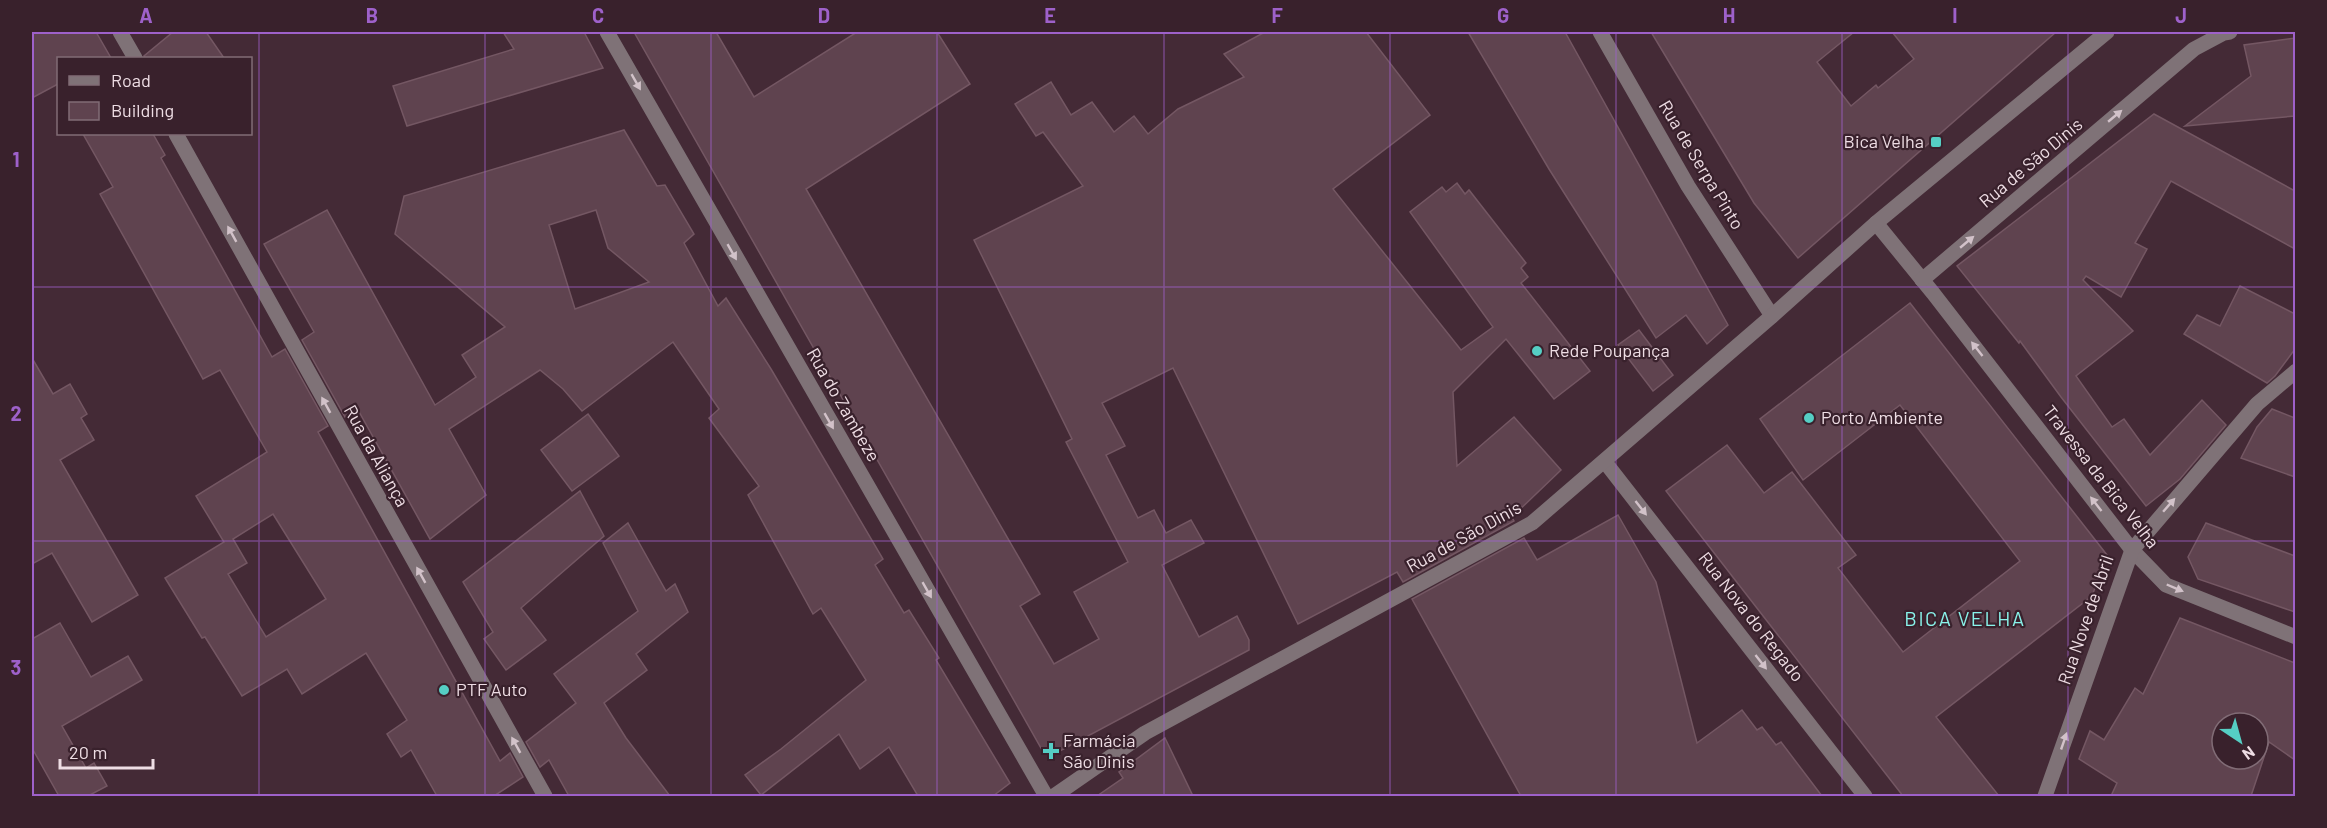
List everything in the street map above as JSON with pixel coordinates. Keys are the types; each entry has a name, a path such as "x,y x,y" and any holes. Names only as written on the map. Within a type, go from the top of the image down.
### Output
{"street":[{"path":"120,32 134,57"},
{"name":"Rua do Zambeze","path":"607,32 1046,796"},
{"name":"Rua de Serpa Pinto","path":"1600,32 1688,186 1772,316"},
{"name":"Rua de São Dinis","path":"1054,796 1145,734 1532,523 1605,462 1876,223 2107,32"},
{"name":"Rua de São Dinis","path":"1922,280 2194,50 2227,32"},
{"name":"Rua da Aliança","path":"177,135 544,796"},
{"path":"1876,223 1922,280"},
{"name":"Travessa da Bica Velha","path":"1922,280 2132,550 2166,585 2295,637"},
{"name":"Rua Nove de Abril","path":"2044,796 2132,550 2257,404 2295,370"},
{"name":"Rua Nova do Regado","path":"1605,462 1865,796"}],"building":[{"path":"32,32 96,32 110,57 57,57 57,85 32,98"},
{"path":"173,32 206,32 223,57 144,57"},
{"path":"503,32 584,32 603,68 407,126 393,86 514,49"},
{"path":"634,32 716,32 754,97 857,32 937,32 970,84 806,189 1040,594 1020,606 1054,664 1099,639 1074,592 1128,562 1066,442 1072,439 974,240 1083,186 1043,132 1036,136 1015,104 1051,82 1071,115 1092,102 1114,132 1134,116 1148,134 1178,109 1244,77 1224,54 1265,32 1366,32 1430,115 1333,189 1461,350 1493,327 1410,212 1442,187 1446,192 1457,183 1465,194 1469,190 1526,263 1521,268 1528,277 1521,283 1590,371 1554,399 1506,339 1453,392 1457,466 1514,417 1561,470 1512,517 1514,521 1403,582 1397,572 1298,624 1173,368 1102,403 1125,446 1106,455 1138,518 1154,510 1166,533 1191,520 1204,543 1162,565 1199,637 1237,616 1249,640 1249,650 1058,752 1041,748"},
{"path":"1468,32 1565,32 1728,325 1707,344 1686,315 1656,338 1549,169"},
{"path":"1651,32 1854,32 1817,62 1851,106 1876,85 1878,88 1914,59 1892,32 2056,32 1798,258 1754,203"},
{"path":"2295,38 2295,116 2185,126 2251,76 2244,45"},
{"path":"2154,114 2295,191 2295,249 2171,181 2135,243 2147,249 2121,297 2086,276 2083,280 2133,331 2076,376 2112,427 2124,419 2150,455 2202,400 2226,425 2180,479 2146,506 2020,341 2019,343 1957,266"},
{"path":"624,130 657,186 665,185 694,234 684,243 718,306 726,298 771,369 883,559 875,565 904,613 909,610 939,658 936,660 1010,783 993,796 918,796 889,747 860,769 839,734 761,795 745,775 866,680 821,608 813,614 748,495 759,486 709,418 719,409 673,342 582,411 563,389 540,370 449,429 486,495 430,539 358,410 345,417 302,340 314,332 264,244 327,210 435,405 476,377 462,355 505,327 395,234 404,196","holes":["596,210 608,248 649,282 575,309 549,225"]},
{"path":"84,135 154,135 165,155 161,158 272,357 285,349 328,426 318,432 500,761 510,753 523,777 494,796 437,796 411,750 401,757 387,734 407,720 366,653 302,694 287,669 242,696 205,637 202,638 165,578 224,542 196,496 267,452 220,370 203,379 100,194 113,187","holes":["273,514 326,599 266,637 228,574 247,563 233,539"]},
{"path":"2240,286 2295,314 2295,349 2267,383 2184,334 2197,315 2220,326"},
{"path":"1910,303 2107,555 2092,596 1936,717 1999,796 1903,796 1666,491 1727,445 1764,493 1792,472 1856,555 1838,568 1903,652 2020,561 1900,405 1803,480 1760,419"},
{"path":"1639,330 1673,375 1653,391 1618,345"},
{"path":"32,358 53,394 70,384 87,414 81,418 94,440 60,460 138,595 92,622 52,553 32,564"},
{"path":"2272,409 2295,418 2295,477 2241,458 2257,427"},
{"path":"588,414 619,456 572,491 541,450"},
{"path":"580,491 604,536 521,608 546,640 506,670 484,639 493,632 463,582"},
{"path":"1618,515 1656,582 1697,743 1742,710 1757,730 1762,727 1776,745 1781,742 1822,796 1521,796 1412,599 1524,538 1537,560"},
{"path":"628,523 666,591 675,584 688,612 636,654 647,670 604,703 626,738 670,796 569,796 549,760 540,767 526,742 576,703 554,674 638,611 603,543"},
{"path":"2206,523 2295,556 2295,612 2198,579 2188,557"},
{"path":"2180,618 2295,663 2295,760 2270,743 2270,711 2210,711 2210,771 2259,771 2251,796 2111,796 2117,783 2079,759 2090,731 2104,740 2135,688 2143,694"},
{"path":"60,623 91,677 128,656 142,680 62,726 86,768 94,763 107,786 88,796 59,796 32,748 32,639"},
{"path":"1165,738 1193,796 1097,796 1123,778 1119,772"}],"place":[{"name":"Bica Velha","path":"1936,142"},
{"name":"Rede Poupança","path":"1537,351"},
{"name":"Porto Ambiente","path":"1809,418"},
{"name":"PTF Auto","path":"444,690"},
{"name":"Farmácia São Dinis","path":"1051,751"}],"district":[{"name":"BICA VELHA","path":"1965,619"}]}
